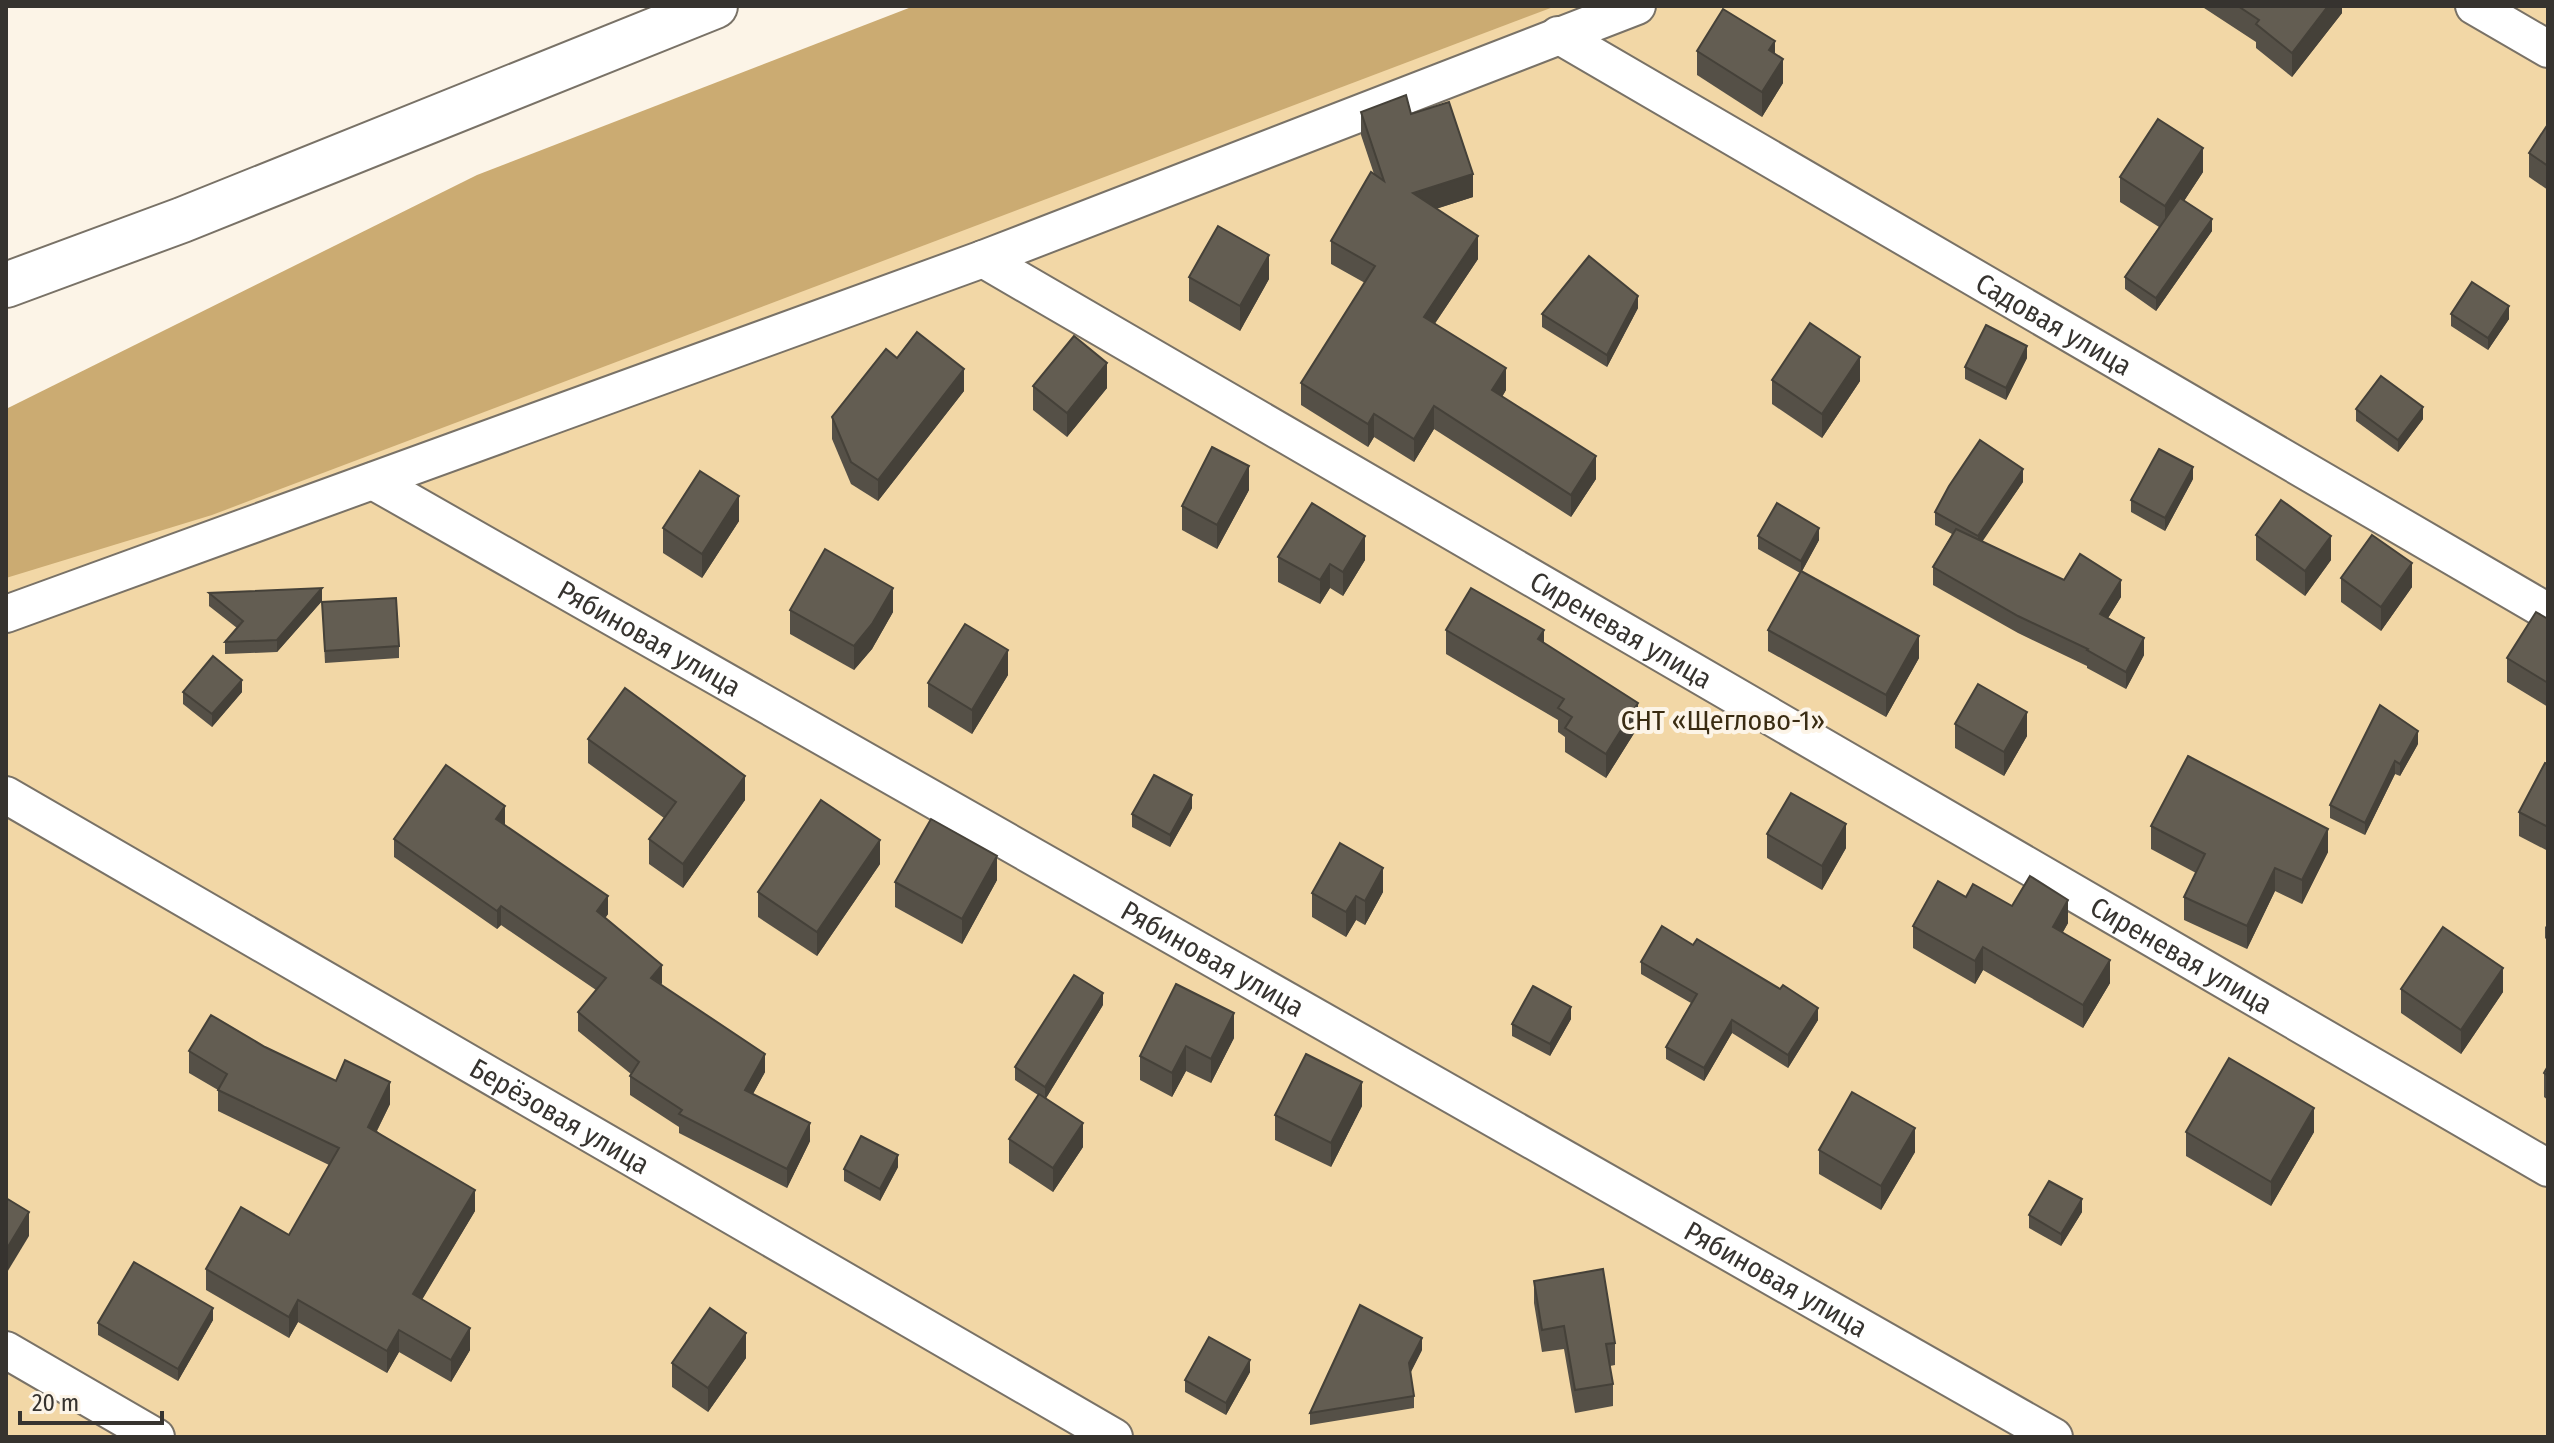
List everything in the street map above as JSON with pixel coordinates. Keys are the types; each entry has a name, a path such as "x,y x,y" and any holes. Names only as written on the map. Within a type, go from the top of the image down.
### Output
{"main road":[{"path":"6,285 182,220 715,6"}],"street":[{"path":"6,614 983,259 1637,6"},
{"path":"2474,6 2548,49"},
{"name":"Садовая улица","path":"1558,35 2548,612"},
{"name":"Сиреневая улица","path":"983,259 2548,1168"},
{"name":"Рябиновая улица","path":"373,481 2054,1437"},
{"name":"Берёзовая улица","path":"6,795 1114,1437"},
{"path":"6,1350 156,1437"}],"green space":[{"name":"СНТ «Щеглово-1»","path":"1464,6 2548,6 2548,1437 6,1437 6,525"}],"shaded area":[{"path":"914,6 1556,6 212,515 6,578 6,409 477,175"}],"building":[{"path":"2238,6 2328,6 2292,53 2256,24 2259,20"},
{"path":"1723,9 1775,41 1769,50 1783,59 1762,92 1697,51"},
{"path":"1406,95 1411,114 1449,102 1473,174 1413,193 1478,236 1424,317 1506,368 1492,390 1596,456 1571,495 1434,406 1414,439 1374,414 1368,424 1301,383 1375,266 1331,241 1371,172 1384,181 1361,112"},
{"path":"2158,119 2203,148 2165,206 2120,177"},
{"path":"2548,124 2548,166 2529,153"},
{"path":"2180,198 2212,219 2156,298 2125,277"},
{"path":"1218,226 1269,255 1240,306 1189,277"},
{"path":"1589,256 1638,296 1607,355 1542,314"},
{"path":"2472,282 2509,306 2488,338 2451,314"},
{"path":"1810,323 1860,357 1822,414 1772,380"},
{"path":"1986,325 2027,346 2006,388 1965,367"},
{"path":"917,332 964,369 878,480 851,462 832,417 886,349 897,358"},
{"path":"1074,336 1107,363 1067,413 1033,386"},
{"path":"2381,376 2423,407 2398,440 2356,409"},
{"path":"1980,440 2023,469 1978,536 1935,512"},
{"path":"1212,447 1249,466 1217,525 1182,506"},
{"path":"2159,449 2193,467 2165,518 2131,500"},
{"path":"700,471 739,496 702,554 663,528"},
{"path":"2281,500 2331,536 2305,571 2256,535"},
{"path":"1312,503 1365,536 1343,572 1330,564 1320,580 1278,557"},
{"path":"1777,503 1819,528 1801,561 1758,536"},
{"path":"1956,529 2064,580 2080,554 2121,580 2100,614 2144,638 2126,672 2088,649 2018,616 1933,567"},
{"path":"2372,535 2412,563 2381,607 2341,578"},
{"path":"825,549 893,588 872,624 854,646 790,610"},
{"path":"1801,571 1919,636 1886,695 1768,630"},
{"path":"322,588 277,640 225,642 243,621 209,593"},
{"path":"1471,588 1544,630 1538,639 1638,703 1606,754 1565,728 1572,717 1558,708 1564,699 1446,630"},
{"path":"396,598 399,646 325,651 322,602"},
{"path":"2536,612 2548,619 2548,683 2507,658"},
{"path":"965,624 1008,650 972,710 928,683"},
{"path":"213,656 242,680 212,714 183,692"},
{"path":"1978,684 2027,712 2004,752 1955,724"},
{"path":"625,688 745,776 683,864 649,839 676,802 588,739"},
{"path":"2380,705 2418,731 2400,764 2395,761 2365,823 2330,805"},
{"path":"2188,756 2328,829 2302,880 2275,868 2247,926 2184,897 2205,854 2151,826"},
{"path":"2545,763 2548,764 2548,827 2519,812"},
{"path":"446,765 505,806 496,819 608,896 597,911 662,965 651,978 765,1054 745,1090 810,1123 787,1169 679,1114 682,1110 630,1076 639,1062 578,1012 606,978 501,906 497,911 394,839"},
{"path":"1154,775 1192,795 1170,835 1132,814"},
{"path":"1791,793 1846,824 1822,866 1767,834"},
{"path":"821,800 880,840 817,932 758,892"},
{"path":"931,819 997,856 962,919 895,882"},
{"path":"1340,843 1383,868 1365,901 1356,896 1346,912 1312,893"},
{"path":"2030,876 2068,900 2053,927 2110,960 2083,1005 1983,947 1975,961 1913,926 1938,881 1966,897 1973,884 2012,906"},
{"path":"1662,926 1693,945 1697,939 1780,989 1783,985 1818,1008 1788,1055 1732,1020 1704,1068 1666,1047 1697,994 1641,962"},
{"path":"2443,927 2503,968 2461,1030 2401,989"},
{"path":"1074,975 1103,993 1045,1087 1015,1067"},
{"path":"1176,984 1234,1013 1211,1059 1186,1046 1172,1073 1140,1056"},
{"path":"1533,986 1571,1007 1550,1044 1512,1024"},
{"path":"211,1015 265,1047 336,1081 345,1060 390,1082 368,1127 475,1190 413,1294 470,1328 451,1360 399,1330 387,1351 298,1300 289,1317 206,1269 241,1207 289,1235 339,1148 218,1090 227,1074 189,1051"},
{"path":"1306,1054 1362,1082 1331,1143 1275,1115"},
{"path":"2229,1058 2314,1108 2271,1182 2186,1132"},
{"path":"1852,1092 1915,1128 1881,1186 1819,1150"},
{"path":"1039,1094 1083,1123 1053,1168 1009,1139"},
{"path":"861,1136 898,1155 880,1189 844,1169"},
{"path":"2049,1181 2082,1199 2061,1234 2029,1215"},
{"path":"6,1198 29,1212 6,1250"},
{"path":"134,1262 213,1308 178,1369 98,1323"},
{"path":"1603,1269 1615,1343 1606,1344 1613,1384 1575,1390 1564,1326 1542,1330 1534,1281"},
{"path":"1360,1305 1422,1338 1409,1363 1414,1396 1310,1413"},
{"path":"710,1308 746,1333 708,1388 672,1363"},
{"path":"1209,1337 1250,1360 1226,1403 1185,1380"}]}
